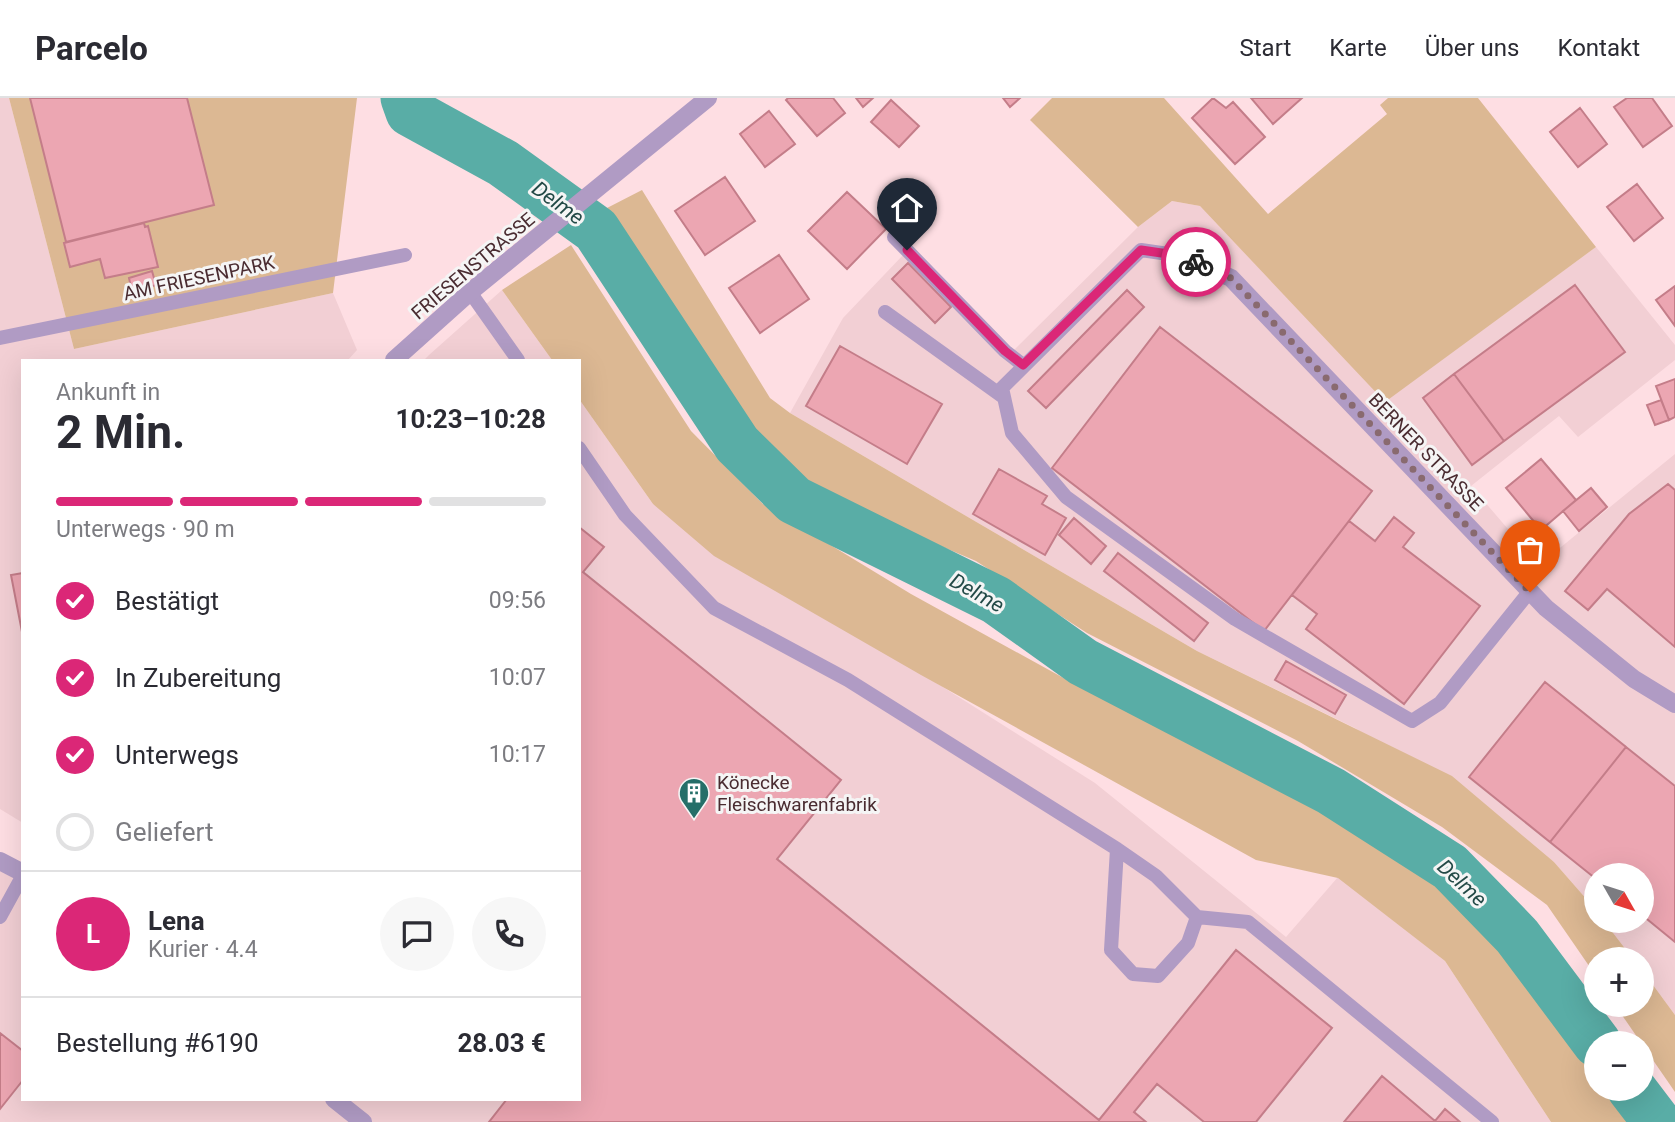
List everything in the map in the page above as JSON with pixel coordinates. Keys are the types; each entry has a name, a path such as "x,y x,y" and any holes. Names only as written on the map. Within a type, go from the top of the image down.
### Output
{"street":[{"name":"FRIESENSTRASSE","path":"395,359 470,292 708,98"},
{"name":"BERNER STRASSE","path":"1182,256 1231,278 1530,592 1634,679 1675,704"},
{"path":"0,861 21,873"},
{"path":"337,1101 363,1122"}],"lane":[{"path":"894,237 1005,351 1023,365"},
{"path":"1182,256 1141,250 1002,388 1012,433 1066,498 1235,619 1412,721 1440,703 1530,592"},
{"name":"AM FRIESENPARK","path":"0,338 405,255"},
{"path":"470,292 517,359"},
{"path":"885,312 1002,396"},
{"path":"581,451 625,515 714,608 848,680 1117,849 1156,876 1197,918 1248,922 1492,1122"},
{"path":"1117,849 1111,950 1133,974 1158,976 1188,943 1197,918"},
{"path":"0,917 21,878"}],"shaded area":[{"path":"0,98 9,98 74,349 333,293 357,350 349,359 21,359 21,822 0,809"},
{"path":"9,98 357,98 333,293 74,349"},
{"path":"1052,98 1164,98 1268,214 1387,114 1380,105 1388,98 1478,98 1596,247 1385,402 1200,206 1172,201 1138,227 1030,120"},
{"path":"642,190 770,398 790,413 1197,651 1452,776 1554,862 1584,896 1584,933 1613,933 1624,947 1584,947 1584,959 1547,905 1442,827 1298,741 1087,633 976,561 811,491 746,429 607,208"},
{"path":"1172,201 1200,206 1385,401 1596,247 1675,345 1675,360 1578,437 1559,416 1471,486 1539,565 1675,454 1675,1015 1654,986 1654,947 1624,947 1613,933 1654,933 1654,863 1584,863 1584,896 1554,862 1355,728 1197,651 790,413 843,318 904,254 1006,358 1138,227"},
{"path":"571,245 691,431 763,504 911,594 1069,681 1431,870 1524,975 1584,1059 1584,1101 1614,1101 1629,1122 1551,1122 1445,961 1338,878 1256,860 921,675 714,556 653,504 581,402 581,359 551,359 502,290"},
{"path":"502,290 551,359 425,359"},
{"path":"581,402 653,504 1095,783 1286,937 1338,877 1445,961 1551,1122 0,1122 0,854 21,865 21,1101 581,1101"},
{"path":"1654,986 1675,1015 1675,1092 1654,1062 1654,1031 1633,1031 1623,1017 1654,1017"}],"building":[{"path":"30,98 187,98 214,205 66,242"},
{"path":"833,98 845,113 817,136 786,100"},
{"path":"856,98 873,98 863,107"},
{"path":"1003,98 1020,98 1010,107"},
{"path":"1213,98 1226,108 1233,102 1265,137 1235,164 1192,118"},
{"path":"1251,98 1302,98 1273,124"},
{"path":"1627,98 1652,98 1672,126 1643,147 1614,107"},
{"path":"891,100 919,126 899,147 871,122"},
{"path":"1580,108 1607,144 1578,167 1550,132"},
{"path":"769,111 795,144 765,167 740,134"},
{"path":"725,177 755,221 705,255 675,211"},
{"path":"1637,184 1663,218 1634,241 1607,207"},
{"path":"847,192 886,229 847,269 808,231"},
{"path":"144,223 145,227 148,226 158,267 105,278 100,259 70,267 64,243"},
{"path":"779,255 809,299 760,333 729,288"},
{"path":"908,263 951,307 935,323 892,279"},
{"path":"152,271 156,285 132,292 129,278"},
{"path":"1575,285 1625,352 1504,441 1454,374"},
{"path":"1675,286 1675,326 1656,300"},
{"path":"1127,290 1144,307 1046,408 1028,391"},
{"path":"1160,327 1372,491 1264,631 1052,468"},
{"path":"840,346 942,404 907,464 806,406"},
{"path":"1454,374 1504,441 1472,465 1423,398"},
{"path":"1675,379 1675,417 1669,420 1656,386"},
{"path":"1661,400 1669,420 1655,425 1647,405"},
{"path":"1541,459 1576,500 1541,530 1506,488"},
{"path":"999,469 1047,496 1042,504 1066,518 1045,555 973,514"},
{"path":"1668,484 1675,490 1675,647 1607,589 1588,610 1565,591 1629,514"},
{"path":"1591,488 1607,507 1579,531 1563,511"},
{"path":"1394,517 1414,533 1403,547 1480,606 1404,704 1306,629 1317,614 1292,595 1349,521 1375,541"},
{"path":"1074,518 1106,546 1091,564 1059,535"},
{"name":"Könecke Fleischwarenfabrik","path":"581,529 604,547 583,572 841,780 777,859 1099,1120 1236,950 1332,1028 1256,1122 1204,1122 1157,1084 1134,1112 1146,1122 489,1122 505,1101 581,1101"},
{"path":"1118,553 1208,623 1194,641 1104,571"},
{"path":"21,573 21,627 11,575"},
{"path":"1286,661 1346,695 1335,714 1275,680"},
{"path":"1545,682 1626,747 1550,842 1469,777"},
{"path":"1626,747 1675,786 1675,942 1654,925 1654,863 1584,863 1584,869 1550,842"},
{"path":"0,1033 21,1049 21,1083 0,1109"},
{"path":"1382,1076 1435,1121 1445,1109 1460,1122 1344,1122"}],"waterway":[{"name":"Delme","path":"405,98 410,112 503,163 596,230 737,444 794,500 996,600 1083,662 1331,791 1450,867 1517,936 1588,1031"},
{"name":"Delme","path":"1641,1101 1657,1122"}],"way so far":[{"path":"1196,262 1231,278 1530,592"}],"place":[{"name":"Könecke Fleischwarenfabrik","path":"694,820"}],"route":[{"path":"907,250 1005,351 1023,365 1141,250 1182,256 1196,262"}]}
